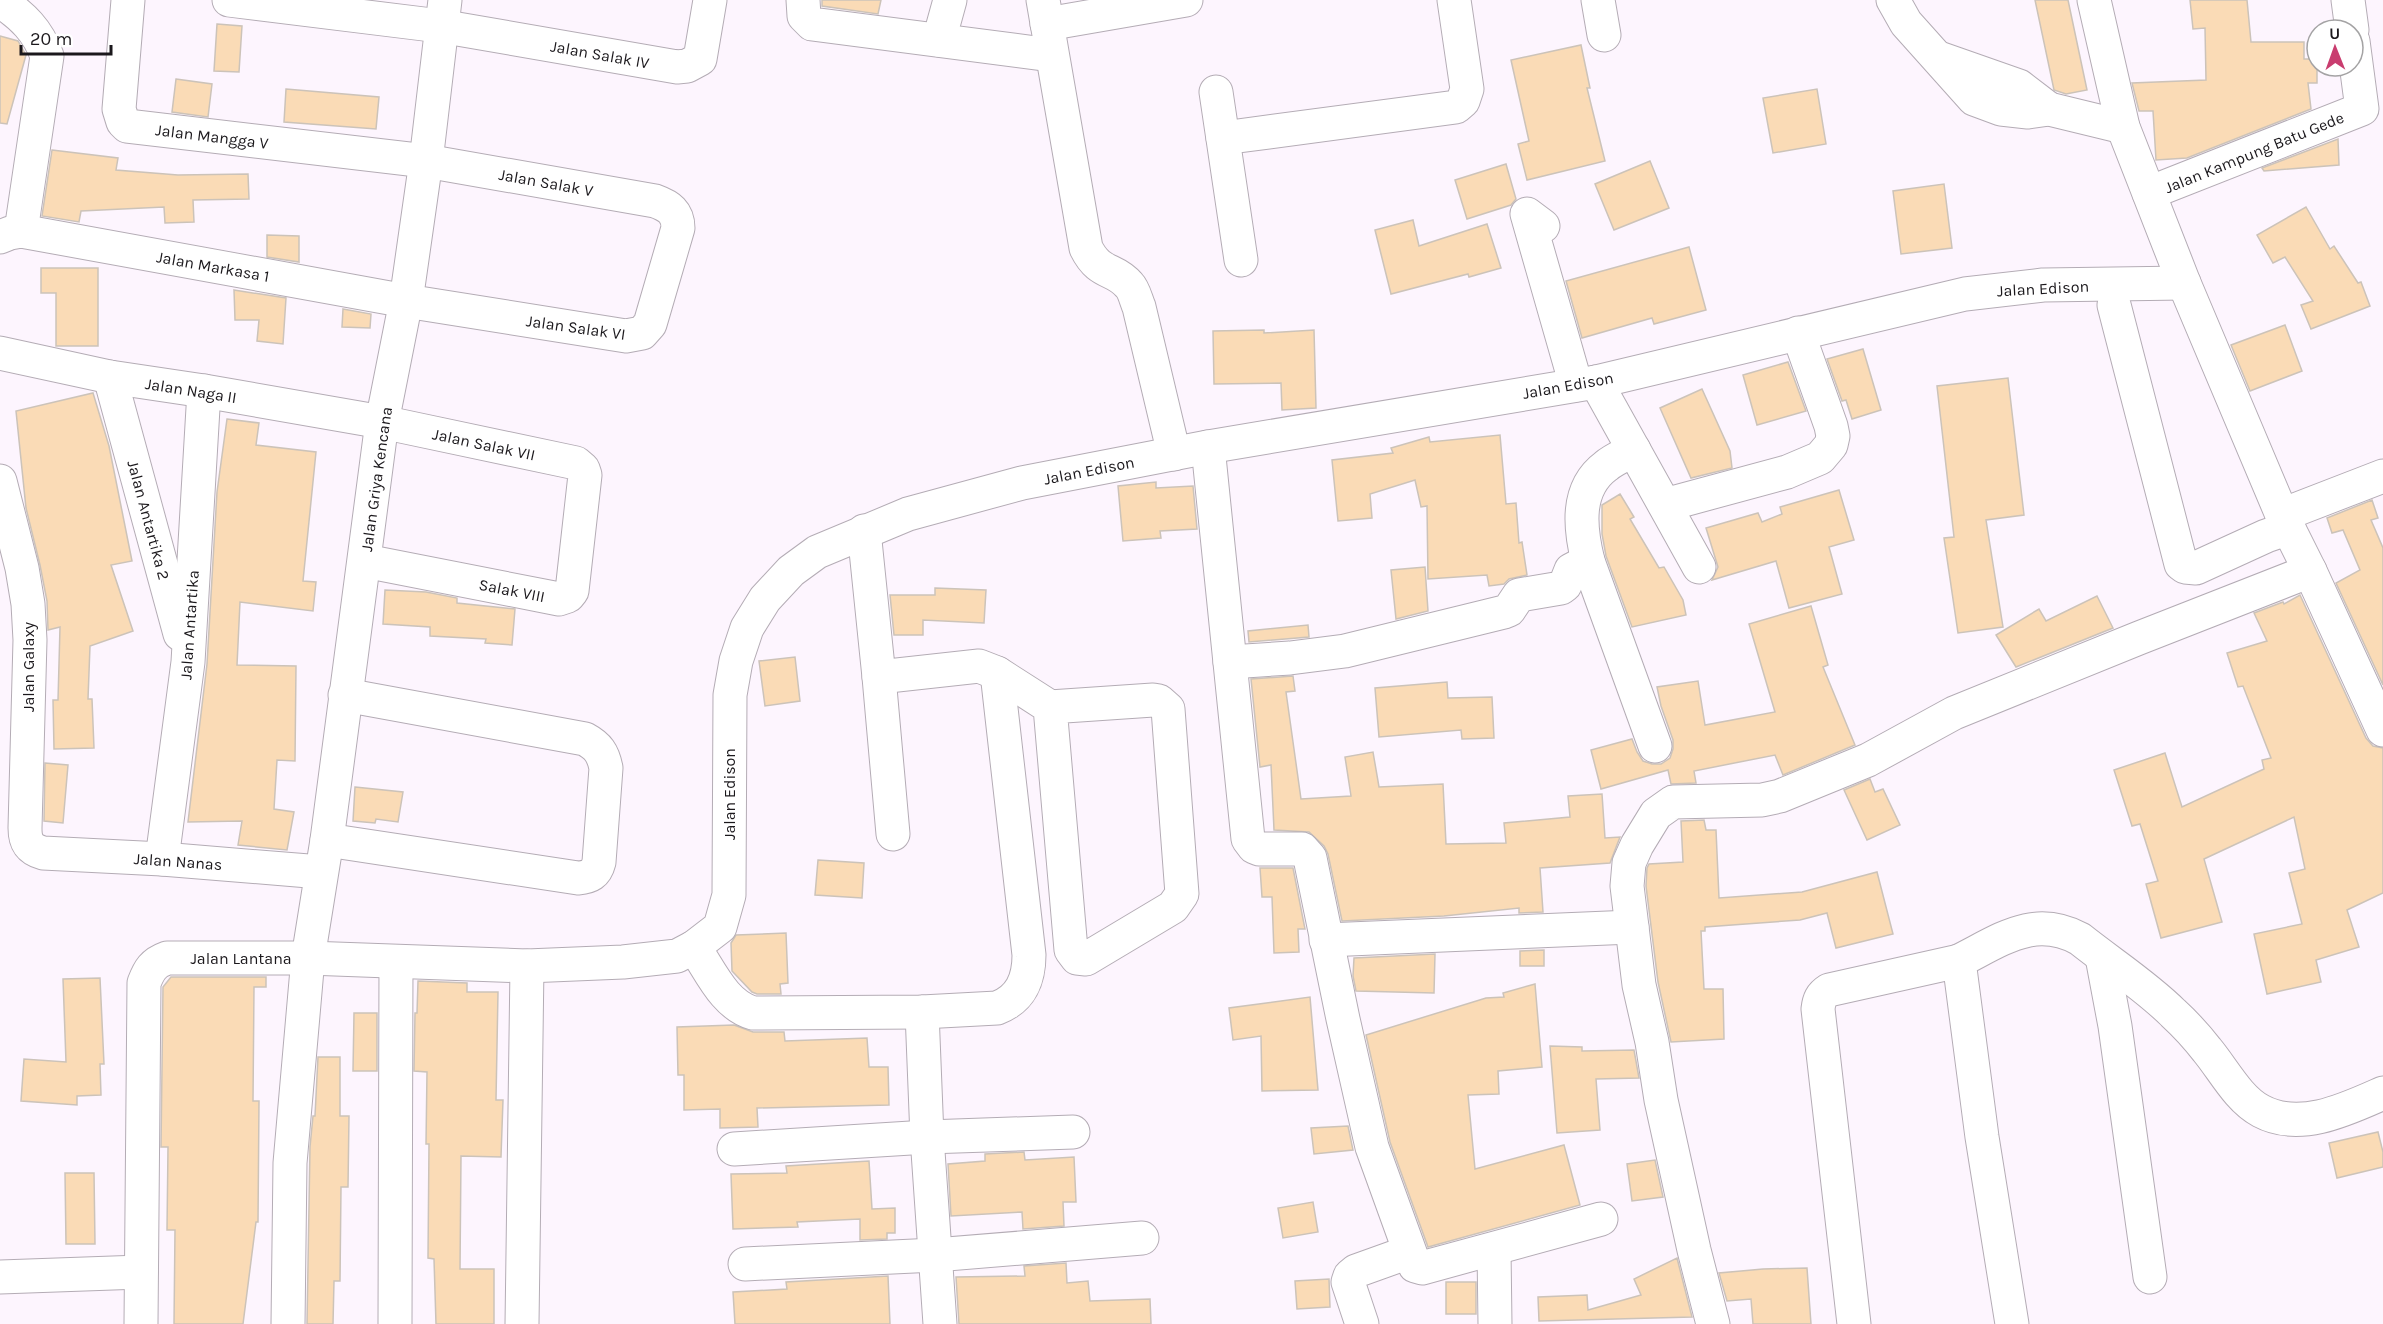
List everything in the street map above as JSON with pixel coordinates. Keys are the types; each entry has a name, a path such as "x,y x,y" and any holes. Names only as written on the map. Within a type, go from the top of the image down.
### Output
{"street":[{"name":"Jalan Mangga V","path":"128,0 119,109 123,122 127,126 426,161"},
{"path":"230,0 442,13"},
{"name":"Jalan Salak IV","path":"442,13 667,66 687,66 700,59 710,0"},
{"path":"803,0 804,16 812,24 939,40 1047,26 1185,0"},
{"path":"939,40 950,0"},
{"path":"1223,138 1456,107 1463,101 1467,89 1454,0"},
{"path":"1598,0 1604,35"},
{"path":"1893,0 1906,22 1974,99 2001,109 2028,112 2049,109 2122,127"},
{"path":"2094,0 2122,127 2184,284 2286,522 2383,730"},
{"path":"2348,0 2350,18"},
{"path":"0,1 17,13 40,39 47,57 10,234"},
{"name":"Jalan Griya Kencana","path":"308,958 327,840 382,422 406,302 426,161 442,13"},
{"path":"1047,26 1086,248 1092,260 1131,286 1139,307 1174,454"},
{"name":"Jalan Kampung Batu Gede","path":"2149,193 2361,109 2357,78"},
{"path":"1216,92 1241,260"},
{"name":"Jalan Salak V","path":"426,161 655,201 666,205"},
{"name":"Jalan Salak VI","path":"406,302 626,336 642,333 650,324 678,228 678,219 674,211 666,205"},
{"path":"1544,226 1527,214 1586,383 1634,450 1699,567"},
{"name":"Jalan Markasa 1","path":"10,234 406,302"},
{"name":"Jalan Edison","path":"308,958 527,966 623,962 677,956 694,947 720,927 729,895 730,695 736,661 747,628 765,599 791,571 817,552 909,514 1022,483 1208,447 1586,383 1922,304 2008,288 2184,284"},
{"path":"2114,305 2181,564 2185,567 2196,568 2266,536 2286,522 2383,476"},
{"path":"1665,505 1786,472 1820,458 1831,445 1833,436 1831,426 1798,333"},
{"name":"Jalan Naga II","path":"0,353 110,377 382,422"},
{"name":"Jalan Antartika 2","path":"110,377 188,662"},
{"name":"Jalan Antartika","path":"162,859 188,662 204,391"},
{"name":"Jalan Salak VII","path":"382,422 576,463 583,469"},
{"path":"1208,447 1248,839 1254,847 1259,849 1302,849 1307,853 1313,866 1326,940 1372,1147 1415,1266 1422,1268 1494,1250 1601,1219"},
{"path":"1634,450 1605,466 1593,480 1585,496 1581,518 1582,535 1588,561 1655,746"},
{"name":"Salak VIII","path":"365,561 559,599 564,598 572,591 585,475 583,469"},
{"name":"Jalan Galaxy","path":"0,482 22,568 28,604 30,640 25,837 30,848 36,851"},
{"path":"864,531 893,834"},
{"path":"1230,662 1345,651 1504,612 1509,610 1519,596 1561,588 1565,585 1571,570 1588,561"},
{"path":"1713,1324 1661,1100 1640,985 1627,886 1629,863 1656,814 1673,802 1762,800 1780,796 1868,760 1954,713 2310,571"},
{"path":"879,677 979,666 997,673 1050,707 1153,700 1159,701 1168,709 1182,894 1173,908 1086,959 1077,958 1071,950 1050,707"},
{"path":"694,947 732,1002 745,1011 753,1013 922,1012 997,1008 1017,998 1027,977 1029,955 997,673"},
{"path":"327,840 578,878 597,870 598,862 606,768 604,756 585,739 345,695"},
{"name":"Jalan Nanas","path":"36,851 43,854 162,859 321,872"},
{"path":"1326,940 1632,927"},
{"path":"1854,1324 1818,1009 1823,994 1829,990 1959,962 2011,935 2040,927 2067,932 2172,1011 2206,1048 2243,1096 2260,1111 2280,1118 2313,1118 2346,1109 2383,1093"},
{"path":"2102,957 2115,1026 2150,1277"},
{"name":"Jalan Lantana","path":"141,1324 144,983 148,970 157,962 167,958 308,958 290,1163 288,1324"},
{"path":"395,1324 396,962"},
{"path":"1959,962 1982,1137 2012,1324"},
{"path":"522,1324 527,966"},
{"path":"922,1012 927,1137 940,1324"},
{"path":"734,1149 927,1137 1073,1132"},
{"path":"744,1264 935,1255 1142,1238"},
{"path":"1494,1250 1495,1324"},
{"path":"1362,1324 1348,1282 1350,1275 1409,1252"},
{"path":"0,1278 141,1272"}],"building":[{"path":"822,0 881,0 878,14 822,6"},
{"path":"2035,0 2068,0 2087,90 2066,94 2054,90"},
{"path":"2190,0 2247,0 2251,42 2304,42 2305,78 2317,78 2317,83 2308,83 2311,109 2187,158 2156,160 2153,111 2139,111 2132,83 2206,80 2205,28 2193,29"},
{"path":"217,24 242,26 239,72 214,71"},
{"path":"0,36 18,41 26,55 7,124 0,123"},
{"path":"1581,45 1590,88 1587,88 1605,161 1527,180 1518,144 1529,141 1511,60"},
{"path":"176,79 212,84 208,117 172,112"},
{"path":"286,89 379,97 376,129 284,122"},
{"path":"1817,89 1826,144 1773,153 1763,98"},
{"path":"2338,139 2339,165 2264,171 2262,168"},
{"path":"52,150 118,158 116,170 178,175 248,174 249,199 193,200 194,222 165,223 164,207 81,211 79,222 42,216"},
{"path":"1650,161 1669,208 1614,230 1595,184"},
{"path":"1506,164 1516,199 1511,205 1467,219 1455,180"},
{"path":"1944,184 1952,248 1901,254 1893,191"},
{"path":"2306,207 2330,249 2334,246 2358,283 2361,282 2370,306 2311,329 2301,305 2313,301 2285,257 2273,263 2257,235"},
{"path":"1413,220 1419,246 1487,224 1501,268 1391,294 1375,230"},
{"path":"267,235 299,236 299,262 267,257"},
{"path":"1689,247 1706,310 1654,324 1652,318 1582,338 1566,281"},
{"path":"41,268 98,268 98,346 56,346 56,293 41,293"},
{"path":"234,290 286,298 283,344 257,341 259,320 235,320"},
{"path":"343,309 371,314 370,328 342,327"},
{"path":"2285,325 2302,371 2250,391 2231,345"},
{"path":"1264,330 1264,333 1314,330 1316,408 1282,410 1281,383 1214,384 1213,331"},
{"path":"1863,349 1881,410 1852,419 1846,400 1842,401 1827,359"},
{"path":"1788,362 1806,411 1757,425 1743,375"},
{"path":"2008,378 2024,515 1986,520 2003,627 1958,633 1944,538 1954,537 1937,386"},
{"path":"1702,389 1730,451 1732,468 1691,478 1660,408"},
{"path":"93,393 109,446 132,561 111,565 133,631 90,646 88,699 92,699 94,748 54,749 53,700 58,700 60,627 48,630 47,601 26,508 16,411"},
{"path":"227,419 259,423 256,445 316,452 303,581 316,582 313,611 240,602 237,665 296,666 295,761 277,760 274,809 294,812 287,850 238,845 242,821 188,822 207,664 217,492"},
{"path":"1500,435 1506,504 1516,503 1519,543 1522,542 1527,575 1509,579 1504,584 1489,586 1487,575 1428,579 1427,506 1421,507 1415,480 1370,494 1372,518 1338,521 1332,460 1393,453 1391,448 1429,437 1430,442"},
{"path":"1156,482 1156,488 1193,486 1197,529 1160,531 1161,538 1123,541 1118,486"},
{"path":"1839,490 1854,540 1829,547 1842,594 1789,608 1776,561 1712,580 1718,567 1706,528 1758,513 1762,522 1782,514 1780,507"},
{"path":"1620,494 1634,517 1630,519 1659,568 1664,567 1683,600 1686,615 1632,627 1606,556 1602,534 1602,505"},
{"path":"2372,500 2378,518 2371,520 2383,548 2383,685 2336,583 2360,570 2343,530 2332,533 2327,518"},
{"path":"1425,567 1428,611 1396,619 1391,570"},
{"path":"935,588 986,590 984,623 923,620 923,635 894,635 890,595 935,595"},
{"path":"385,590 426,592 457,598 457,603 515,609 512,645 485,643 486,639 430,636 430,627 383,624"},
{"path":"2300,595 2366,738 2373,746 2383,748 2383,893 2347,910 2359,947 2316,960 2321,982 2267,994 2254,934 2302,924 2289,873 2305,869 2294,817 2204,859 2222,922 2161,938 2146,884 2158,881 2140,824 2132,826 2114,770 2165,753 2182,807 2264,769 2262,760 2271,758 2243,686 2238,687 2227,653 2267,641 2254,613 2283,602 2284,604"},
{"path":"2097,596 2113,628 2016,667 1996,635 2039,609 2046,621"},
{"path":"1811,606 1828,665 1823,667 1855,745 1783,775 1775,755 1694,771 1696,783 1671,784 1668,770 1601,789 1591,750 1632,739 1643,761 1661,764 1670,758 1673,740 1657,687 1698,681 1705,725 1775,712 1749,624"},
{"path":"1308,625 1309,637 1249,642 1248,631"},
{"path":"795,657 800,701 765,706 759,661"},
{"path":"1293,676 1295,691 1286,692 1301,799 1351,796 1345,757 1373,752 1379,787 1443,784 1446,844 1506,843 1504,823 1570,817 1568,796 1602,794 1605,838 1620,837 1610,863 1540,868 1543,912 1519,913 1519,908 1444,916 1342,921 1328,854 1324,846 1309,832 1274,830 1271,765 1260,767 1251,679"},
{"path":"1447,682 1448,698 1492,697 1494,738 1462,739 1461,730 1379,737 1375,688"},
{"path":"45,763 68,765 63,823 44,821"},
{"path":"1870,779 1875,792 1883,789 1900,825 1867,840 1844,790"},
{"path":"355,787 403,792 398,822 376,819 375,823 353,821"},
{"path":"1704,820 1706,830 1716,830 1719,898 1802,892 1877,872 1893,934 1836,948 1827,913 1800,920 1705,927 1705,931 1701,931 1704,989 1723,989 1724,1039 1671,1042 1658,982 1646,886 1647,868 1649,864 1683,862 1681,821"},
{"path":"818,860 864,863 862,898 815,895"},
{"path":"1260,868 1293,868 1305,929 1298,929 1299,952 1274,953 1272,897 1262,897"},
{"path":"786,933 788,983 780,984 781,994 752,992 732,971 731,943 736,935"},
{"path":"1544,950 1544,966 1520,966 1520,951"},
{"path":"1435,954 1434,993 1356,991 1353,976 1354,958"},
{"path":"171,977 266,977 266,987 254,987 253,1101 259,1101 258,1222 256,1222 243,1324 174,1324 175,1230 167,1230 168,1147 161,1147 163,987"},
{"path":"100,978 104,1064 100,1064 101,1095 77,1096 77,1105 21,1101 24,1059 66,1062 63,979"},
{"path":"418,981 467,983 467,992 498,992 496,1100 503,1100 501,1157 461,1156 460,1269 494,1269 494,1324 436,1324 434,1259 428,1258 427,1072 414,1071"},
{"path":"1535,984 1542,1067 1498,1071 1499,1094 1468,1095 1475,1169 1564,1145 1580,1205 1428,1247 1390,1142 1366,1035 1486,998 1504,997 1503,993"},
{"path":"1310,997 1318,1090 1262,1091 1261,1036 1233,1040 1229,1008"},
{"path":"354,1013 377,1013 377,1071 353,1071"},
{"path":"734,1025 753,1032 784,1032 785,1041 867,1038 869,1067 888,1067 889,1105 757,1108 758,1127 720,1128 720,1109 684,1110 684,1075 678,1075 677,1027"},
{"path":"1550,1046 1582,1047 1582,1051 1634,1050 1639,1078 1596,1079 1600,1130 1557,1133"},
{"path":"318,1057 340,1057 340,1116 349,1116 348,1187 341,1187 340,1281 334,1281 333,1324 307,1324 310,1147 313,1116 315,1116"},
{"path":"1348,1126 1353,1150 1314,1154 1311,1128"},
{"path":"2378,1132 2383,1152 2383,1167 2337,1178 2329,1143"},
{"path":"1024,1152 1025,1160 1074,1157 1076,1202 1063,1202 1064,1226 1023,1229 1022,1212 951,1216 948,1164 985,1161 985,1154"},
{"path":"1655,1160 1663,1197 1632,1201 1627,1164"},
{"path":"869,1161 872,1209 895,1208 895,1233 887,1233 887,1239 860,1240 860,1219 797,1222 798,1227 733,1229 731,1174 787,1173 786,1166"},
{"path":"65,1173 94,1173 95,1244 66,1244"},
{"path":"1313,1202 1318,1232 1283,1238 1278,1208"},
{"path":"1677,1258 1692,1317 1539,1321 1538,1297 1587,1295 1588,1310 1641,1295 1634,1279"},
{"path":"1066,1263 1067,1283 1088,1281 1090,1301 1150,1299 1151,1324 959,1324 956,1277 1025,1276 1024,1266"},
{"path":"1807,1268 1811,1324 1753,1324 1751,1299 1727,1301 1719,1273 1763,1269"},
{"path":"888,1276 890,1324 735,1324 733,1292 787,1289 786,1282"},
{"path":"1329,1279 1330,1307 1297,1309 1295,1281"},
{"path":"1446,1282 1476,1282 1476,1314 1446,1314"}]}
